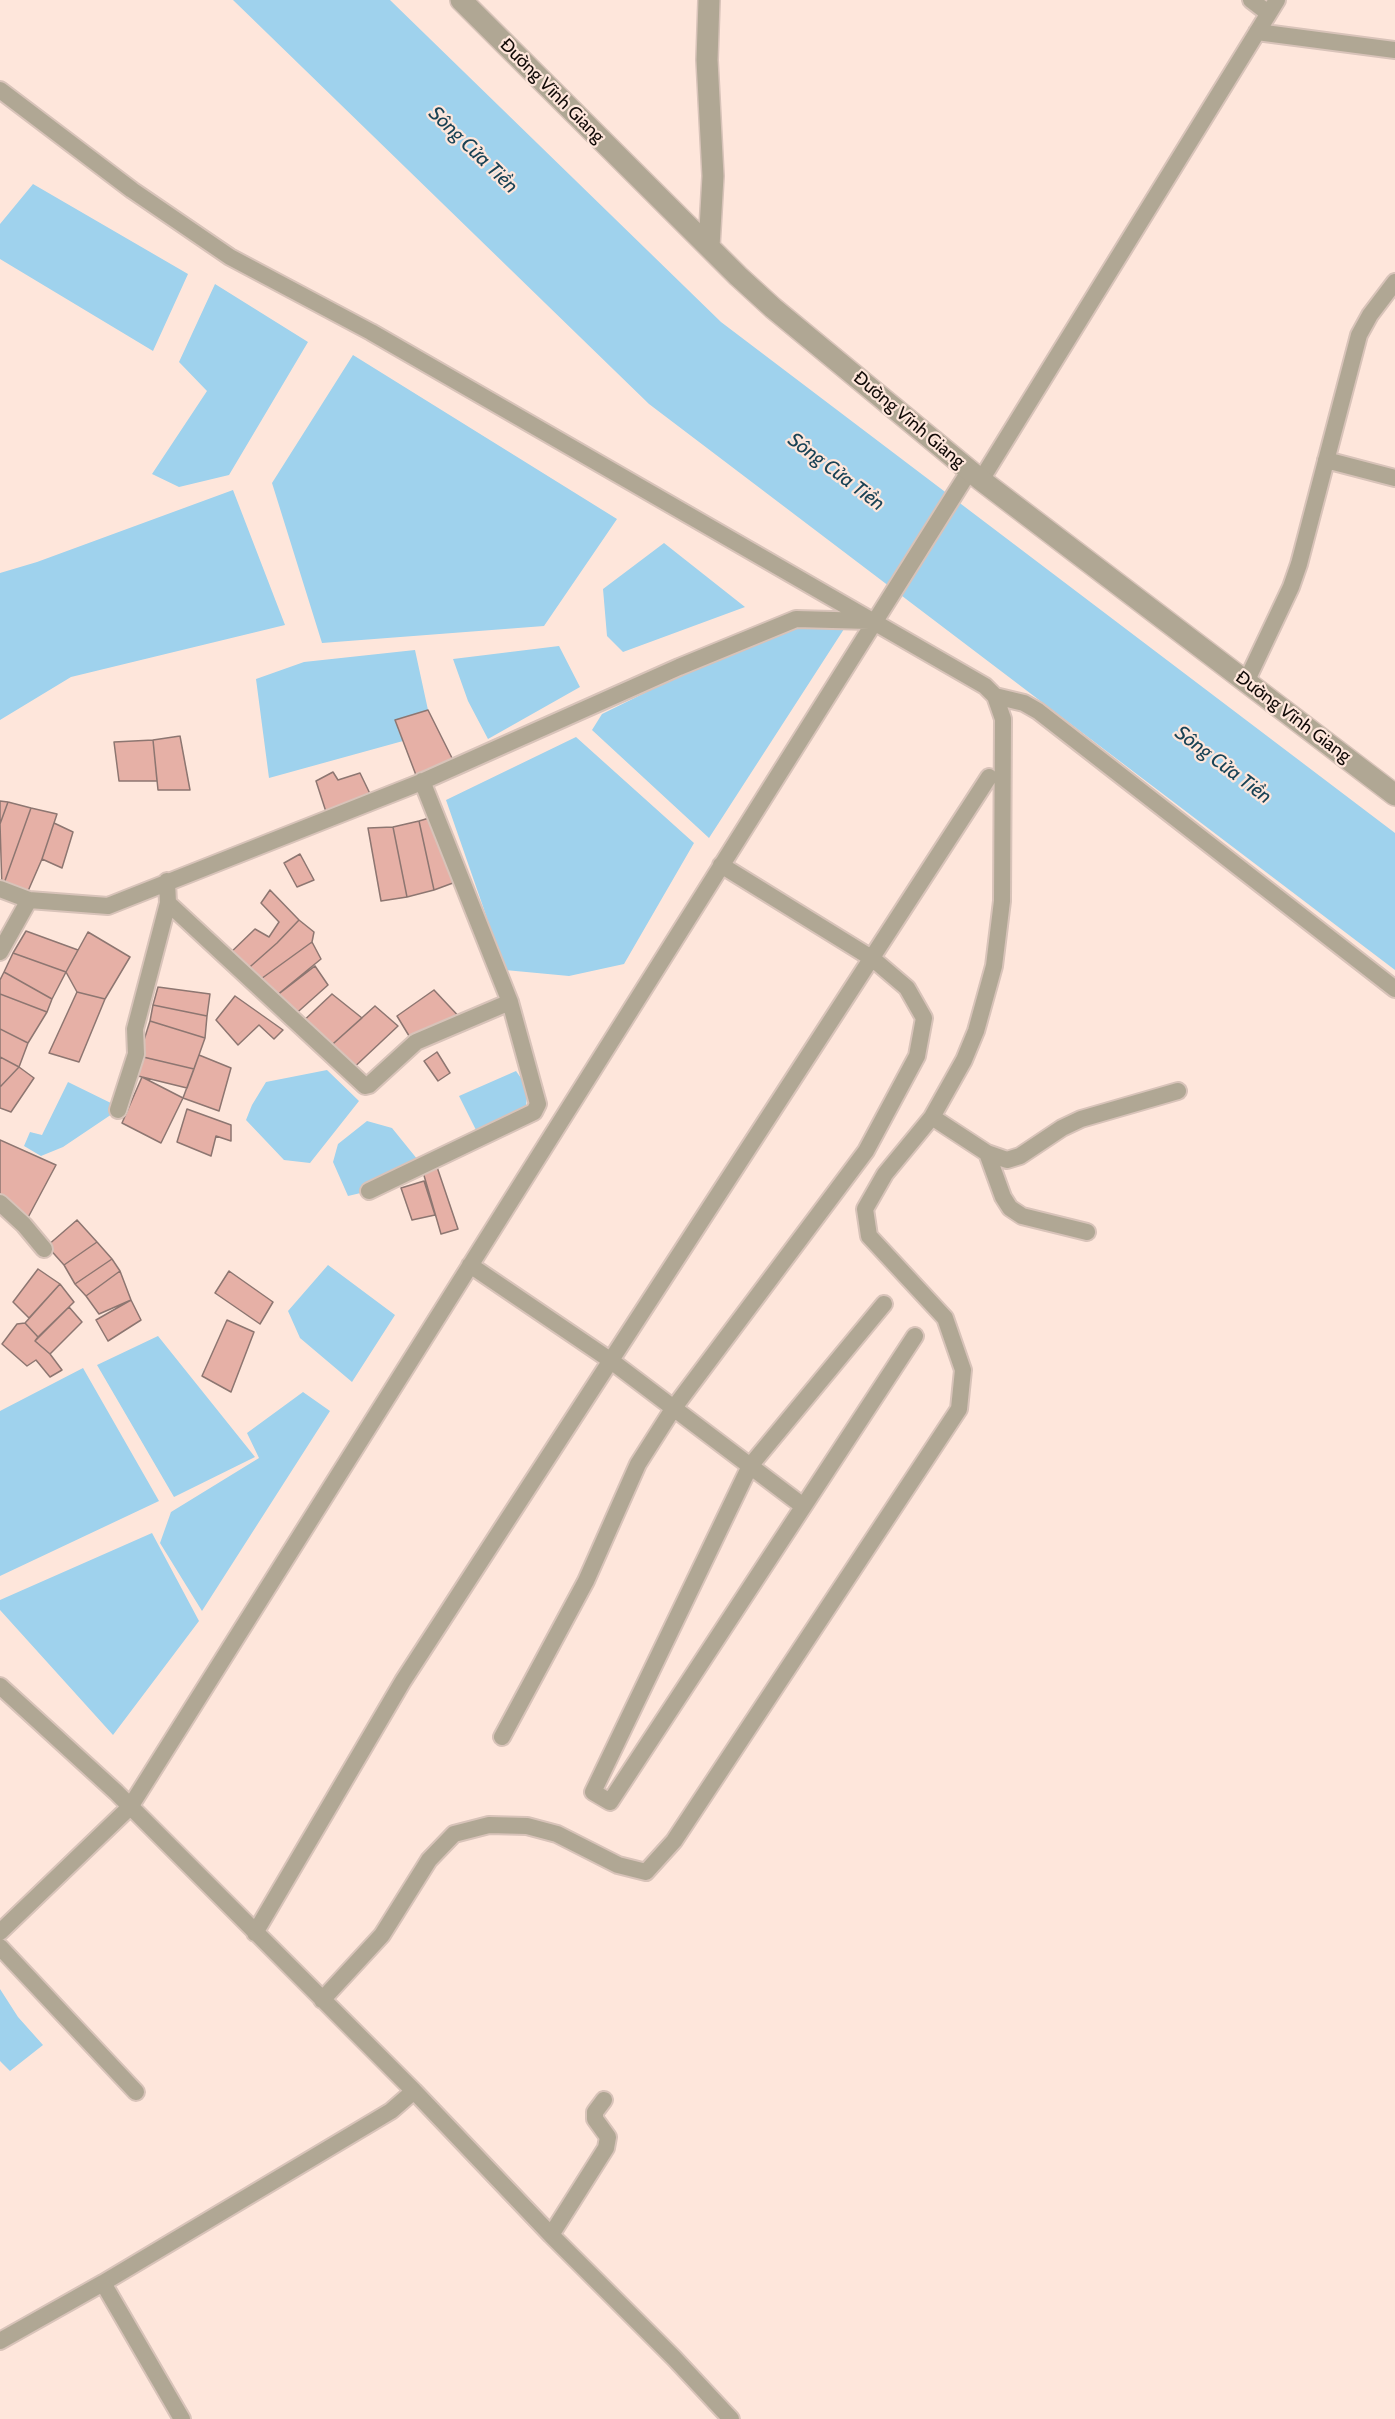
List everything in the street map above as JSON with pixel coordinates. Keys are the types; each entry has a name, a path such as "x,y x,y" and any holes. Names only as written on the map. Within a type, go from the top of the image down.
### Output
{"street":[{"name":"Đường Vĩnh Giang","path":"460,0 773,308 975,475 1395,795"},
{"path":"709,0 706,60 713,176 709,246"},
{"path":"0,1932 130,1807 954,494 975,475 1273,7 1251,0"},
{"path":"1257,32 1395,50"},
{"path":"0,90 132,190 230,257 371,332 561,444 985,686 995,696 1003,719 1002,901 994,966 971,1045 932,1117 885,1174 865,1209 869,1236 945,1318 963,1370 959,1409 674,1841 646,1872 618,1864 557,1834 527,1826 489,1825 454,1834 429,1860 382,1935 322,2000"},
{"path":"1246,682 1291,587 1359,335 1370,315 1395,282"},
{"path":"1326,460 1395,478"},
{"path":"0,889 29,900 108,906 167,880 422,781 679,667 796,619 874,621"},
{"path":"995,696 1024,703 1038,711 1395,989"},
{"path":"255,1933 403,1681 989,777"},
{"path":"369,1191 534,1112 538,1104 510,1002 422,781"},
{"path":"502,1737 586,1581 638,1464 673,1409 866,1150 916,1056 924,1018 907,988 873,958 721,865"},
{"path":"118,1110 136,1054 135,1029 168,903 167,880"},
{"path":"0,952 29,900"},
{"path":"168,903 365,1086 369,1085 416,1042 510,1002"},
{"path":"932,1117 994,1157 1014,1159 1062,1128 1081,1119 1178,1091"},
{"path":"987,1153 1003,1197 1010,1208 1022,1216 1087,1232"},
{"path":"0,1203 24,1225 44,1249"},
{"path":"470,1265 610,1360 803,1506"},
{"path":"884,1304 750,1466 593,1792 610,1802 915,1336"},
{"path":"0,1686 130,1807 414,2091 731,2419"},
{"path":"0,1947 136,2092"},
{"path":"0,2341 103,2283 391,2111 414,2091"},
{"path":"551,2235 606,2148 608,2137 595,2119 595,2112 604,2100"},
{"path":"103,2283 182,2419"}],"water":[{"name":"Sông Cửa Tiền","path":"233,0 390,0 721,322 1395,833 1395,970 649,404"},
{"path":"33,184 188,274 153,351 0,259 0,224"},
{"path":"215,284 308,342 229,475 179,487 152,474 207,391 179,362"},
{"path":"353,355 617,519 544,626 322,643 272,483"},
{"path":"233,490 285,625 71,677 0,720 0,573 37,562"},
{"path":"664,543 745,607 623,652 607,636 603,589"},
{"path":"799,626 844,629 709,838 592,730 602,714 732,650"},
{"path":"559,646 580,687 488,739 468,701 453,659"},
{"path":"415,650 428,710 395,720 403,741 269,778 256,679 304,662"},
{"path":"576,737 694,843 624,964 569,976 505,970 446,800"},
{"path":"327,1070 359,1101 310,1163 284,1160 246,1120 252,1105 266,1082"},
{"path":"516,1071 528,1088 526,1106 514,1119 478,1134 459,1096"},
{"path":"68,1082 119,1107 118,1110 63,1147 41,1156 24,1146 30,1132 42,1135"},
{"path":"367,1121 392,1128 422,1165 369,1191 348,1196 333,1162 338,1144"},
{"path":"328,1265 395,1315 352,1382 300,1338 288,1311"},
{"path":"158,1336 255,1457 174,1497 97,1365"},
{"path":"83,1368 159,1501 0,1576 0,1411"},
{"path":"303,1392 330,1411 202,1611 160,1543 171,1512 259,1458 247,1433"},
{"path":"152,1533 199,1621 113,1735 0,1610 0,1600"},
{"path":"0,1989 18,2017 43,2045 10,2071 0,2061"}],"building":[{"path":"428,710 456,766 419,783 395,720"},
{"path":"180,736 190,790 158,790 153,740"},
{"path":"153,740 157,781 119,781 114,742"},
{"path":"333,772 338,780 360,773 373,800 328,818 316,781"},
{"path":"0,801 8,802 0,824"},
{"path":"8,802 31,808 2,889 0,824"},
{"path":"31,808 57,814 42,859 25,898 2,889"},
{"path":"436,816 461,880 434,890 419,821"},
{"path":"419,821 434,890 407,897 393,827"},
{"path":"54,823 73,832 62,868 42,859"},
{"path":"393,827 407,897 381,901 368,828"},
{"path":"300,854 314,880 297,887 284,863"},
{"path":"270,890 299,920 243,973 226,957 255,929 269,937 279,922 261,903"},
{"path":"299,920 314,932 312,942 254,984 243,973"},
{"path":"26,931 78,950 66,972 13,953"},
{"path":"88,932 130,957 105,999 77,992 66,972"},
{"path":"312,942 321,959 271,1000 254,984"},
{"path":"13,953 66,972 52,999 4,972"},
{"path":"315,966 328,985 291,1018 271,1000"},
{"path":"4,972 52,999 47,1012 0,994 0,980"},
{"path":"158,987 210,994 207,1016 153,1005"},
{"path":"434,990 464,1022 414,1044 397,1016"},
{"path":"77,992 105,999 79,1062 49,1053"},
{"path":"0,994 47,1012 28,1043 0,1029"},
{"path":"332,994 362,1018 325,1051 298,1026"},
{"path":"235,996 283,1030 274,1039 259,1025 238,1045 216,1020"},
{"path":"153,1005 207,1016 205,1038 150,1021"},
{"path":"375,1006 398,1026 348,1073 325,1051"},
{"path":"150,1021 205,1038 194,1069 139,1056"},
{"path":"0,1029 28,1043 19,1067 0,1057"},
{"path":"437,1052 450,1073 438,1081 424,1061"},
{"path":"199,1055 231,1068 219,1111 183,1098"},
{"path":"139,1056 194,1069 187,1088 134,1075"},
{"path":"0,1057 19,1067 0,1087"},
{"path":"19,1067 34,1078 11,1112 0,1108 0,1087"},
{"path":"142,1077 183,1098 161,1143 122,1123"},
{"path":"187,1109 231,1125 231,1141 216,1136 211,1156 177,1142"},
{"path":"0,1140 56,1165 24,1225 0,1203"},
{"path":"437,1167 458,1229 441,1234 423,1172"},
{"path":"424,1181 435,1215 412,1220 401,1188"},
{"path":"77,1220 97,1242 64,1265 47,1246"},
{"path":"97,1242 112,1259 75,1284 64,1265"},
{"path":"112,1259 120,1271 86,1296 75,1284"},
{"path":"38,1269 60,1284 29,1318 13,1302"},
{"path":"120,1271 131,1300 99,1314 86,1296"},
{"path":"229,1271 273,1302 260,1324 215,1293"},
{"path":"60,1284 74,1302 38,1337 25,1323"},
{"path":"131,1300 141,1320 108,1341 96,1320"},
{"path":"69,1307 82,1322 50,1354 35,1341"},
{"path":"227,1320 254,1332 231,1392 202,1376"},
{"path":"25,1323 38,1337 35,1341 50,1354 62,1370 50,1377 36,1360 27,1366 2,1344 17,1324"}]}
